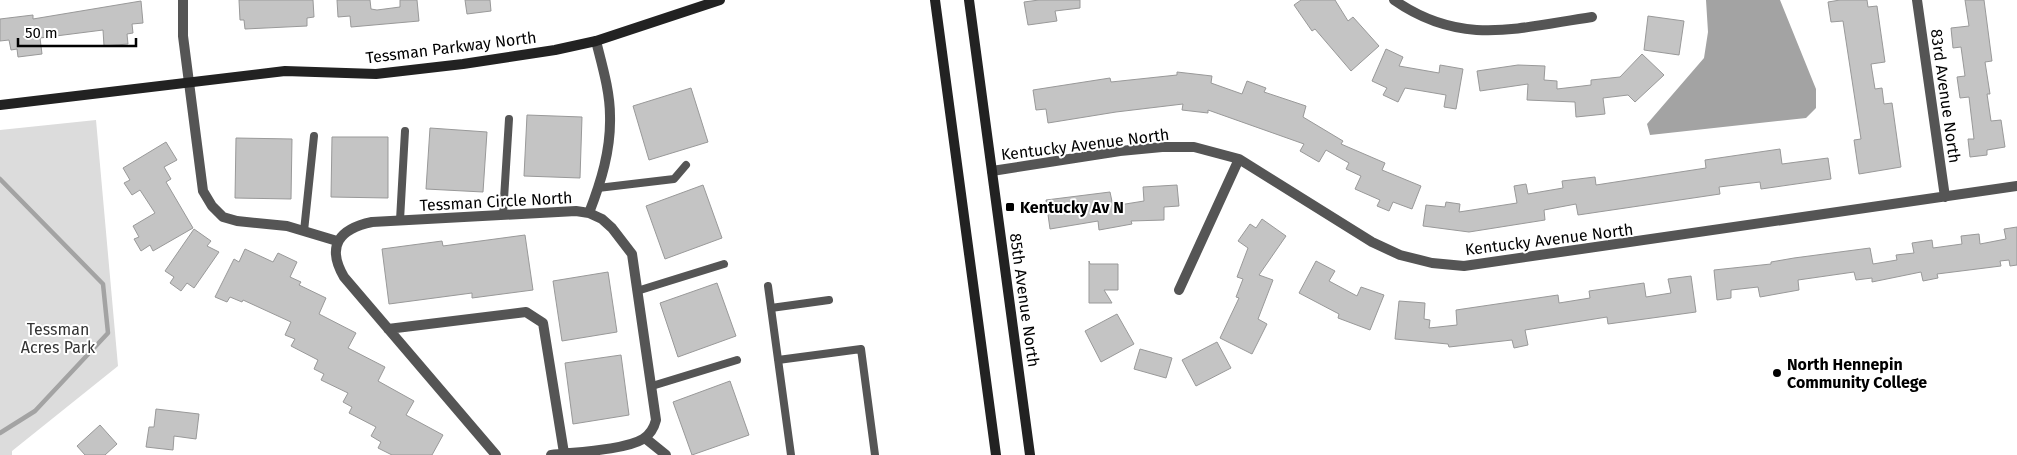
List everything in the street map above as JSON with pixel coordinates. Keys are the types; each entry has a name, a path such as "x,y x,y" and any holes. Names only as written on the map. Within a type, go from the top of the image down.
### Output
{"main road":[{"name":"Tessman Parkway North","path":"0,104 188,80 285,71 376,74 463,64 555,50 596,41 720,0"},
{"path":"935,0 996,455"},
{"name":"85th Avenue North","path":"969,0 1030,455"}],"street":[{"path":"183,0 182,29 203,191 212,206 223,217 230,219 287,226 337,241 337,265 344,277 496,455"},
{"path":"1394,0 1415,15 1443,26 1473,30 1504,30 1592,17"},
{"name":"83rd Avenue North","path":"1917,0 1944,197"},
{"path":"589,213 598,188 608,149 610,116 607,89 596,41"},
{"name":"Kentucky Avenue North","path":"992,171 1162,146 1194,147 1239,160 1372,242 1400,255 1432,263 1464,266 2017,186"},
{"path":"1179,290 1239,160"},
{"name":"Tessman Circle North","path":"337,241 358,225 400,220 576,211 589,213 602,219 612,228 632,254 656,420 653,430 645,438"},
{"path":"388,329 526,312 538,319 543,323 550,356 564,454"},
{"path":"551,455 631,444 645,438 666,455"}],"lane":[{"path":"503,215 509,119"},
{"path":"400,220 405,131"},
{"path":"304,231 314,136"},
{"path":"598,188 674,179 686,165"},
{"path":"638,291 724,264"},
{"path":"768,286 791,455"},
{"path":"771,308 829,300"},
{"path":"778,360 860,349 875,455"},
{"path":"652,386 738,360"}],"green space":[{"name":"Tessman Acres Park","path":"96,120 118,366 12,451 12,455 0,455 0,130"}],"shaded area":[{"path":"1706,0 1780,0 1816,89 1816,108 1806,118 1650,135 1647,124 1704,58 1708,32"}],"building":[{"path":"239,0 313,0 314,17 307,18 307,26 245,29 244,20 240,20"},
{"path":"337,0 370,0 371,9 377,10 400,7 400,0 417,0 419,21 351,27 350,16 338,17"},
{"path":"465,0 490,0 491,11 467,14"},
{"path":"1080,0 1080,8 1055,11 1057,21 1028,25 1024,2"},
{"path":"1301,0 1335,0 1348,21 1353,17 1379,46 1351,71 1315,29 1312,31 1294,5"},
{"path":"1867,0 1868,7 1877,6 1885,62 1871,64 1875,89 1882,88 1884,104 1892,103 1901,167 1859,174 1854,140 1861,139 1843,21 1831,22 1828,2"},
{"path":"1965,0 1984,0 1992,61 1985,62 1990,94 1987,94 1991,121 2001,120 2005,147 1987,150 1987,155 1970,157 1968,139 1974,139 1969,97 1960,98 1957,77 1965,76 1961,47 1953,48 1951,28 1969,26"},
{"path":"141,1 143,23 132,24 133,33 127,34 128,44 104,46 103,30 40,38 42,54 18,57 17,49 11,50 9,40 0,41 0,19 33,15 33,19"},
{"path":"1648,16 1684,21 1679,55 1644,50"},
{"path":"1386,49 1403,57 1399,66 1439,73 1440,65 1463,69 1456,109 1444,107 1446,95 1405,88 1398,102 1383,95 1387,88 1372,81"},
{"path":"1642,54 1664,75 1635,102 1628,95 1603,98 1605,114 1576,117 1575,102 1527,100 1528,84 1480,91 1477,71 1518,65 1545,66 1544,80 1557,81 1557,89 1591,85 1591,80 1620,77"},
{"path":"1177,72 1212,76 1211,83 1242,94 1247,81 1266,88 1264,92 1306,106 1303,117 1343,141 1341,144 1385,163 1382,170 1421,186 1412,209 1393,202 1389,211 1377,206 1380,200 1355,189 1361,176 1346,169 1349,163 1326,150 1319,162 1300,151 1304,144 1208,110 1208,113 1182,110 1183,104 1048,123 1046,109 1036,110 1033,90 1110,78 1111,82 1177,75"},
{"path":"691,88 708,142 649,160 633,106"},
{"path":"527,115 582,117 580,178 524,176"},
{"path":"430,128 487,132 483,192 426,189"},
{"path":"332,137 388,137 388,198 331,197"},
{"path":"236,138 292,139 291,199 235,198"},
{"path":"166,142 177,160 164,167 171,179 166,182 193,228 153,251 150,245 141,251 134,239 139,237 133,226 155,213 140,190 132,195 124,183 130,180 123,168"},
{"path":"1780,149 1782,164 1828,158 1831,179 1761,189 1760,182 1719,187 1720,194 1578,215 1576,204 1544,210 1545,220 1469,232 1423,226 1426,205 1445,207 1446,202 1460,204 1459,212 1517,203 1514,186 1526,184 1528,194 1563,188 1562,181 1595,177 1596,185 1706,168 1705,160"},
{"path":"703,185 722,238 665,259 646,206"},
{"path":"1177,185 1179,206 1164,207 1164,220 1131,221 1132,224 1099,230 1098,221 1050,229 1046,200 1110,192 1113,206 1144,201 1143,187"},
{"path":"1262,219 1286,236 1259,275 1273,280 1258,319 1267,324 1252,354 1220,338 1239,298 1236,297 1243,279 1237,277 1248,248 1238,241 1250,224 1256,228"},
{"path":"2017,227 2017,265 2010,266 2009,260 2000,261 2001,266 1937,274 1938,278 1923,281 1921,272 1872,282 1872,278 1856,280 1854,272 1798,280 1799,290 1760,297 1758,287 1731,290 1731,298 1717,300 1714,270 1771,264 1771,262 1794,258 1870,248 1873,264 1897,260 1896,255 1914,253 1912,243 1932,240 1933,248 1962,244 1961,236 1979,234 1980,244 2006,239 2004,229"},
{"path":"194,229 211,241 207,246 219,252 194,288 187,283 181,291 170,283 174,277 165,271"},
{"path":"525,235 533,290 472,298 472,293 389,304 382,249 442,241 443,246"},
{"path":"245,249 273,262 278,253 297,262 290,277 301,282 299,285 326,298 319,314 356,333 348,348 385,367 378,381 414,401 406,415 443,435 432,455 392,455 378,448 381,442 371,436 376,427 349,413 352,407 343,402 348,393 321,380 324,374 314,369 318,360 291,346 295,339 285,335 291,322 243,300 242,302 230,297 227,302 215,297 234,259 239,262"},
{"path":"1089,261 1090,264 1118,264 1118,290 1104,290 1112,303 1089,303"},
{"path":"1316,261 1335,271 1329,281 1357,296 1361,287 1384,295 1370,330 1338,318 1339,314 1299,293"},
{"path":"608,272 617,332 562,341 553,281"},
{"path":"1691,276 1696,312 1608,324 1607,317 1525,330 1528,345 1514,348 1512,340 1449,347 1448,344 1395,339 1399,301 1425,303 1424,319 1430,320 1429,328 1457,325 1456,310 1558,295 1559,303 1590,298 1589,291 1644,283 1646,297 1671,293 1668,279"},
{"path":"717,283 736,336 678,357 660,303"},
{"path":"1117,314 1134,344 1101,362 1085,331"},
{"path":"1217,342 1231,368 1196,386 1182,360"},
{"path":"1140,349 1172,358 1166,378 1134,369"},
{"path":"621,355 629,415 573,424 565,363"},
{"path":"730,381 749,435 692,455 673,402"},
{"path":"156,409 199,414 196,439 174,436 173,450 146,447 149,427 154,427"},
{"path":"100,425 117,444 105,455 85,455 77,446"}],"waterway":[{"path":"0,179 103,284 108,333 35,411 0,433"}],"place":[{"name":"Kentucky Av N","path":"1010,207"},
{"name":"North Hennepin Community College","path":"1777,373"}]}
